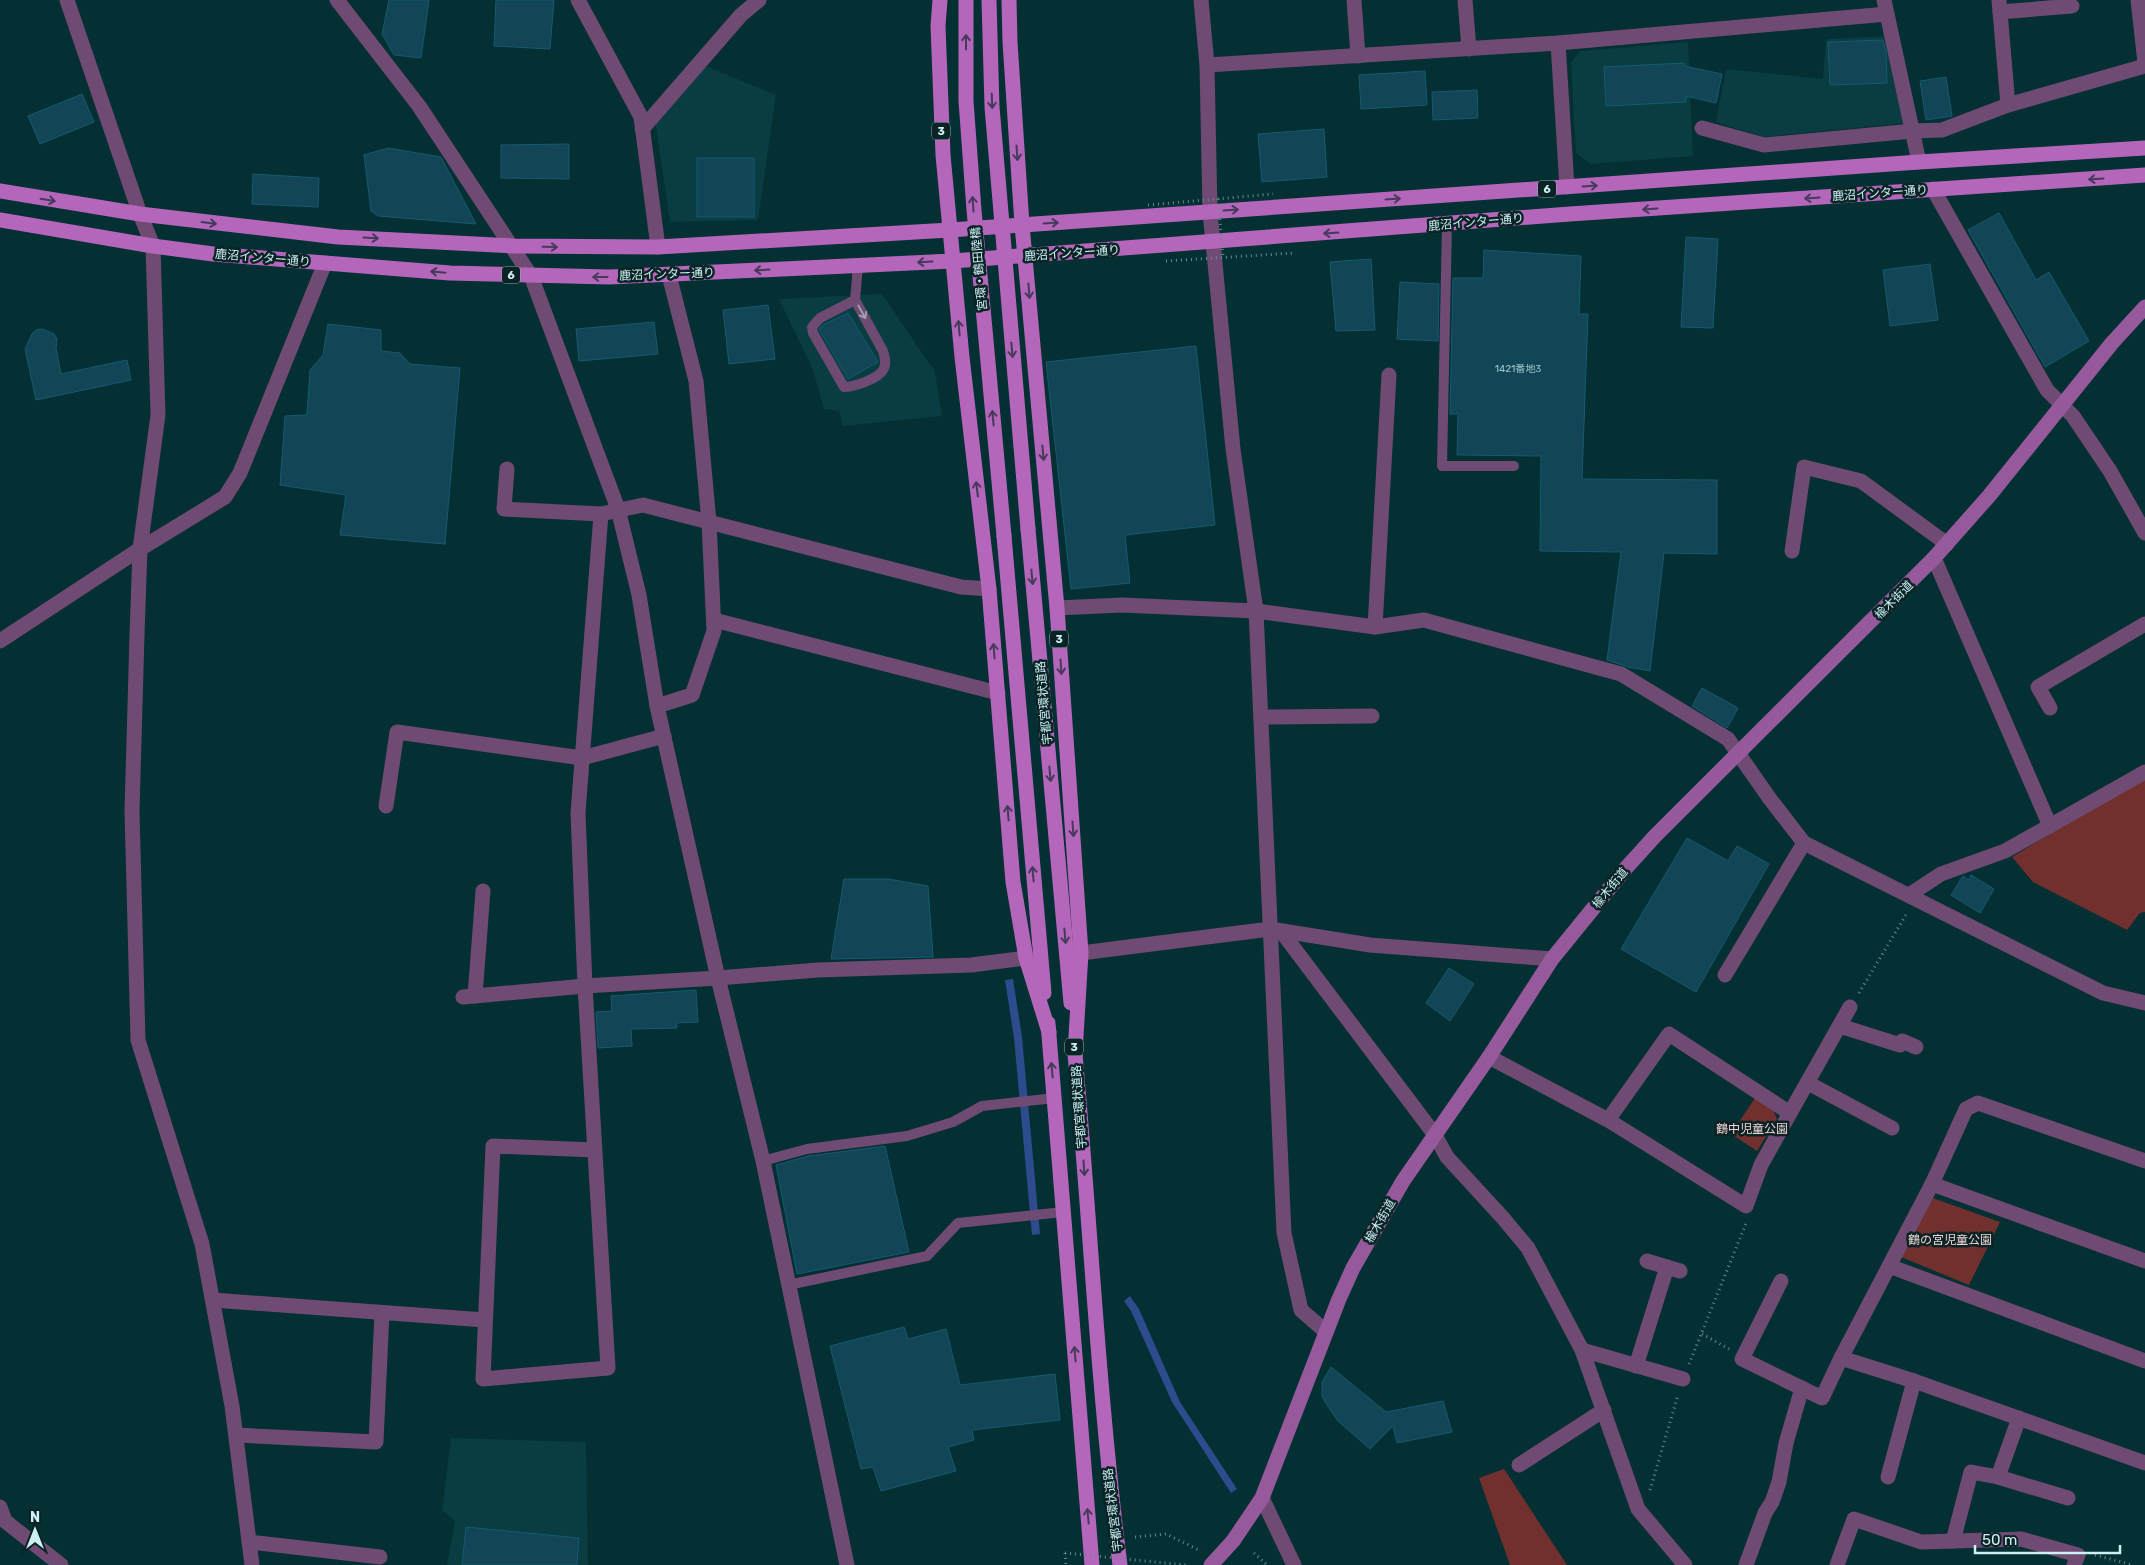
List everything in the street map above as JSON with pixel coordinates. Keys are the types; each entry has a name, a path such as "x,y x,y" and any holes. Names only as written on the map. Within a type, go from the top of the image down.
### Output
{"main road":[{"name":"3","path":"940,0 938,26 939,95 950,230 989,589 1014,889 1026,958 1048,1032"},
{"name":"宮環・鶴田陸橋","path":"966,0 966,101 974,210 1004,536"},
{"name":"宇都宮環状道路","path":"989,0 992,107 1075,1053 1099,1372 1120,1565"},
{"name":"3","path":"1009,0 1022,225 1057,608 1081,953 1075,1053"},
{"name":"6","path":"0,191 140,214 338,236 513,246 658,246 1022,225 1214,206 1567,187 2145,148"},
{"name":"鹿沼インター通り","path":"0,220 153,246 325,263 450,273 609,277 953,261 2145,175"},
{"name":"宇都宮環状道路","path":"1004,536 1016,688 1054,1098 1092,1565"}],"street":[{"path":"67,0 140,214 153,246 158,415 140,549 132,811 138,1040 202,1244 232,1406 252,1565"},
{"path":"337,0 420,106 531,276 618,509 639,595 657,706 718,978 763,1160 847,1565"},
{"path":"578,0 641,117 658,246"},
{"path":"642,129 741,15 759,0"},
{"path":"1201,0 1207,66 1214,242 1233,449 1256,611 1261,717 1276,930 1284,1233 1301,1310 1325,1331"},
{"path":"1354,0 1358,56"},
{"path":"1465,0 1469,49"},
{"path":"1702,128 1764,145 1913,130 1942,130 2008,105 2145,64 2140,0"},
{"path":"2008,105 1999,6 2072,6"},
{"path":"1207,66 1558,43 1886,7 1913,130 1918,162"},
{"path":"1558,43 1567,187"},
{"path":"1933,189 2047,390 2073,416 2110,471 2145,533"},
{"path":"0,641 140,549 224,498 240,473 325,263"},
{"path":"657,706 692,695 714,630 709,522 696,381 669,274"},
{"name":"楡木街道","path":"1208,1558 1233,1541 1262,1498 1325,1331 1353,1268 1403,1181 1489,1057 1552,959 1626,868 1738,752 1947,544 2112,344 2145,307"},
{"path":"1375,627 1389,375"},
{"path":"1792,551 1804,467 1861,481 1947,544"},
{"path":"507,470 504,509 601,514 643,505 962,587 989,589"},
{"path":"595,1150 492,1146 483,1379 608,1368 595,1150 585,986 578,813 601,514"},
{"path":"1934,558 2050,826"},
{"path":"1057,608 1122,605 1256,611 1375,627 1424,620 1621,674 1728,739 1774,806 1804,843 1913,896 2053,970 2103,993 2145,1003"},
{"path":"714,620 998,693"},
{"path":"2050,708 2038,687 2145,624"},
{"path":"1261,717 1372,716"},
{"path":"386,806 397,732 582,758 664,736"},
{"path":"1913,896 1941,874 2005,851 2145,772"},
{"path":"1725,975 1804,843"},
{"path":"483,891 469,997 585,986 818,970 971,965 1026,958"},
{"path":"1276,930 1435,1135 1447,1157 1528,1248 1582,1350 1638,1509 1685,1565"},
{"path":"1081,953 1276,930 1370,945 1552,959"},
{"path":"1489,1057 1608,1120 1746,1206 1761,1165 1850,1006"},
{"path":"1840,1026 1900,1045 1902,1041 1916,1047"},
{"path":"1608,1120 1669,1034 1790,1114"},
{"path":"1808,1083 1892,1128"},
{"path":"1781,1281 1742,1359 1822,1398 1932,1184 1966,1109 1978,1103 2145,1161"},
{"path":"1932,1184 2145,1261"},
{"path":"1636,1366 1674,1269 1647,1261"},
{"path":"1889,1266 2145,1361"},
{"path":"212,1300 486,1320"},
{"path":"236,1435 376,1442 382,1313"},
{"path":"1582,1350 1683,1379"},
{"path":"1841,1358 1914,1381 2145,1463"},
{"path":"1888,1476 1914,1381"},
{"path":"1746,1565 1765,1513 1772,1502 1779,1482 1786,1443 1802,1388"},
{"path":"1518,1465 1604,1410"},
{"path":"1998,1477 2019,1418"},
{"path":"1953,1541 1970,1472 1998,1477 2068,1498"},
{"path":"1262,1498 1294,1565"},
{"path":"0,1507 5,1521 61,1565"},
{"path":"1837,1565 1854,1519 1921,1542 2021,1539 2076,1560"},
{"path":"249,1542 380,1557"}],"lane":[{"path":"1447,224 1442,466 1514,466"},
{"path":"855,300 820,318 812,327 812,332 844,387 855,387 881,374 886,360 855,300 858,266"},
{"path":"763,1160 806,1149 907,1136 953,1122 982,1106 1054,1098"},
{"path":"788,1285 927,1256 958,1223 1063,1212"}],"path":[{"path":"1148,205 1214,206 1273,194"},
{"path":"1214,206 1223,258"},
{"path":"1166,261 1294,253"},
{"path":"1850,1006 1913,896"},
{"path":"1643,1515 1683,1379 1746,1225 1746,1206"},
{"path":"1702,1334 1743,1357"},
{"path":"1135,1538 1166,1534 1208,1558"},
{"path":"1066,1565 1065,1553 1186,1565"},
{"path":"1254,1553 1267,1565"},
{"path":"2076,1560 2085,1553 2133,1565"}],"shaded area":[{"path":"1889,36 1906,123 1763,137 1716,122 1726,69 1823,79 1826,39"},
{"path":"1688,42 1693,156 1591,164 1576,153 1571,63 1580,51"},
{"path":"703,65 776,95 758,220 670,222 655,120"},
{"path":"882,294 935,372 942,416 843,426 839,411 824,409 813,370 779,299"},
{"path":"451,1438 586,1442 588,1565 447,1565 455,1521 442,1510"}],"green space":[{"path":"2145,777 2145,912 2140,913 2127,930 2033,882 2012,857"},
{"name":"鶴中児童公園","path":"1755,1098 1773,1110 1777,1119 1757,1151 1731,1134"},
{"name":"鶴の宮児童公園","path":"1930,1197 2000,1222 1969,1285 1901,1257"},
{"path":"1504,1469 1567,1565 1510,1565 1479,1478"}],"water":[{"path":"1013,979 1022,1037 1040,1234 1032,1235 1014,1038 1005,980"},
{"path":"1130,1296 1139,1309 1180,1402 1237,1489 1231,1493 1172,1402 1131,1311 1124,1301"}],"building":[{"path":"389,0 429,0 421,58 394,55 382,34"},
{"path":"496,0 554,0 550,49 494,46"},
{"path":"1883,40 1886,52 1887,83 1830,85 1828,42"},
{"path":"1684,63 1684,66 1722,74 1716,103 1686,96 1686,102 1606,106 1604,67"},
{"path":"1425,71 1427,105 1361,109 1359,75"},
{"path":"1946,77 1952,116 1926,120 1920,81"},
{"path":"1477,90 1478,118 1433,120 1432,92"},
{"path":"82,94 94,122 40,144 28,116"},
{"path":"1324,129 1327,177 1262,182 1258,134"},
{"path":"569,144 569,179 501,178 501,145"},
{"path":"388,148 441,157 476,224 378,216 371,211 364,155"},
{"path":"697,158 754,158 754,217 697,217"},
{"path":"253,174 319,178 318,207 252,204"},
{"path":"1999,213 2036,280 2049,272 2089,341 2045,367 1968,230"},
{"path":"1686,237 1718,239 1713,328 1681,327"},
{"path":"1484,250 1581,256 1579,314 1588,314 1582,479 1717,480 1717,554 1664,553 1650,671 1628,667 1607,660 1621,552 1540,551 1541,456 1457,455 1458,414 1450,414 1453,278 1483,278"},
{"path":"1371,259 1375,330 1336,331 1330,262"},
{"path":"1930,264 1938,320 1890,326 1883,270"},
{"path":"1400,282 1439,284 1438,341 1397,339"},
{"path":"768,305 775,359 729,364 723,310"},
{"path":"848,313 878,362 848,379 819,329 823,325"},
{"path":"654,322 658,354 579,361 576,329"},
{"path":"328,324 381,330 381,351 400,353 410,364 460,368 445,544 340,535 346,495 280,485 285,416 307,415 310,370 323,355"},
{"path":"43,329 54,334 57,339 56,348 61,374 127,360 131,380 36,400 25,349 32,334 36,330"},
{"path":"1196,346 1215,525 1125,535 1130,583 1071,589 1046,362"},
{"path":"1702,688 1738,708 1727,728 1692,706"},
{"path":"1687,838 1728,861 1737,846 1769,864 1696,992 1621,949"},
{"path":"1971,875 1994,889 1980,913 1951,895 1963,876 1969,880"},
{"path":"844,879 888,879 928,886 933,957 831,959"},
{"path":"1449,968 1474,984 1450,1021 1426,1003"},
{"path":"696,990 698,1022 676,1023 677,1028 631,1029 632,1046 598,1048 596,1012 612,1011 611,996"},
{"path":"885,1146 909,1252 797,1274 776,1165 808,1156"},
{"path":"904,1327 908,1339 946,1329 960,1385 1055,1374 1060,1420 972,1430 974,1440 948,1447 956,1471 881,1491 873,1467 861,1469 830,1346"},
{"path":"1331,1367 1386,1412 1443,1401 1452,1432 1397,1443 1393,1426 1370,1449 1338,1421 1322,1396 1322,1382"},
{"path":"466,1527 579,1538 577,1565 462,1565"}]}
